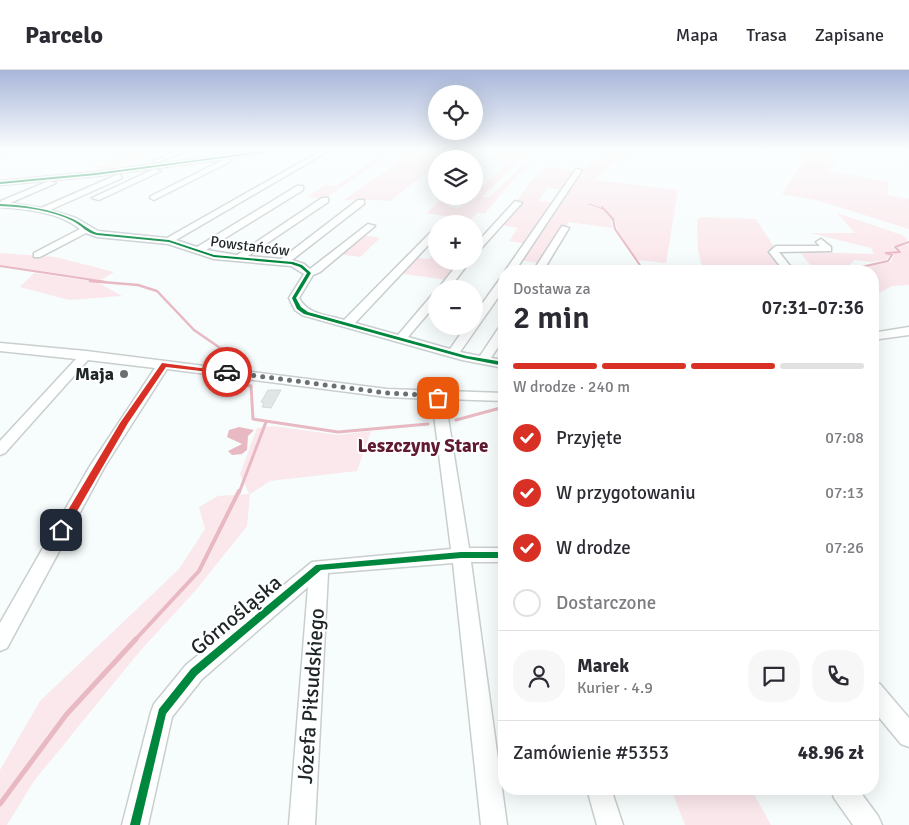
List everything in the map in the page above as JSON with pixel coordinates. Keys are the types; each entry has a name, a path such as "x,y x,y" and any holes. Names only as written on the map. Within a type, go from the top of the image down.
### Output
{"street":[{"path":"0,205 49,184"},
{"path":"43,210 101,184"},
{"path":"91,200 127,184"},
{"path":"154,198 181,184"},
{"path":"169,241 268,184"},
{"path":"514,265 568,184"},
{"path":"198,251 300,188"},
{"path":"22,206 38,199"},
{"path":"238,259 325,200"},
{"path":"283,262 361,202"},
{"path":"182,244 252,203"},
{"path":"483,242 518,203"},
{"name":"Powstańców","path":"0,205 22,206 43,210 74,221 86,229 102,235 169,241 198,251 238,259 283,262 301,266 308,273 295,295 295,301 299,308 311,315 400,340 498,363"},
{"path":"55,215 73,207"},
{"path":"308,273 316,270 372,226"},
{"path":"542,265 565,228"},
{"path":"37,255 86,229"},
{"path":"346,325 428,240"},
{"path":"784,265 774,252 776,249 828,250 821,242"},
{"path":"450,280 458,270"},
{"path":"483,310 498,289"},
{"path":"400,340 428,307"},
{"path":"879,336 909,331"},
{"path":"453,353 466,335"},
{"path":"483,361 498,337"},
{"path":"0,347 387,393 438,396 498,396"},
{"path":"0,450 86,356"},
{"path":"0,642 79,498 143,393 164,365"},
{"path":"438,396 461,555 494,825"},
{"path":"319,567 461,555 498,555"},
{"name":"Górnośląska","path":"135,825 162,712 194,672 319,567"},
{"name":"Józefa Piłsudskiego","path":"302,825 319,567"},
{"path":"879,700 909,736"},
{"path":"601,795 610,825"},
{"path":"847,795 868,825"}],"shaded area":[{"path":"346,184 324,199 307,197 326,185"},
{"path":"366,184 411,184 390,201 344,200"},
{"path":"495,184 483,196 483,186"},
{"path":"503,184 510,184 485,213 477,213 475,215 439,215 418,212 426,213 435,205 459,208 462,205 483,205 483,197 490,197"},
{"path":"528,184 566,184 562,189 547,188 538,201 554,202 527,244 509,241 518,228 500,225"},
{"path":"571,184 630,184 678,190 666,263 636,260 617,229 615,221 610,221 613,228 568,222 566,227 562,227 538,263 520,260"},
{"path":"788,184 889,184 887,195 909,199 909,229 820,201 782,194"},
{"path":"837,213 902,235 908,240 902,244 892,246 897,251 885,252 890,255 886,260 870,262 854,260 850,265 812,265 800,252 874,254 871,248 810,233 855,233"},
{"path":"702,217 756,219 774,247 771,251 782,265 702,265 698,250 697,219"},
{"path":"362,235 380,238 360,257 338,254"},
{"path":"909,244 909,285 892,286 879,293 879,265 874,265 891,262 894,255 889,253 902,252 897,247"},
{"path":"0,253 55,257 114,272 99,281 0,265"},
{"path":"413,257 428,259 428,270 456,270 448,280 396,273"},
{"path":"34,273 97,282 122,296 69,300 20,287"},
{"path":"274,426 338,435 371,431 357,471 270,481 250,494 247,526 196,590 140,651 34,781 7,825 0,825 0,770 40,701 179,569 205,529 199,507 218,496 249,494 240,474 257,428"},
{"path":"239,427 254,430 248,436 247,450 242,454 232,455 228,451 242,444 227,437 229,430"},
{"path":"673,795 754,795 771,825 685,825"}],"building":[{"path":"268,390 281,390 271,408 262,407 264,403 261,402"}],"waterway":[{"path":"589,204 603,209"},
{"path":"602,207 613,219 615,229 640,265"},
{"path":"870,265 888,261 892,255 886,253 900,252 895,247 909,242"},
{"path":"0,266 106,282"},
{"path":"90,281 138,285 157,291 194,330 239,361 246,369"},
{"path":"238,378 237,384 251,386 253,419 338,432 428,424"},
{"path":"456,420 498,409"},
{"path":"239,493 266,422"},
{"path":"135,640 199,571 239,491"},
{"path":"0,804 66,715 136,639"}],"cycle path":[{"path":"0,205 56,214 73,220 90,232 97,234 169,241 214,256 292,263 301,266 309,273 294,298 299,308 306,313 466,357 498,363"},
{"path":"135,825 162,712 194,672 319,567 461,555 498,555"}],"way so far":[{"path":"227,372 387,393 438,396 438,398"}],"place":[{"name":"Maja","path":"124,374"}],"district":[{"name":"Leszczyny Stare","path":"423,446"}],"route":[{"path":"61,530 124,423 164,365 227,372"}]}
